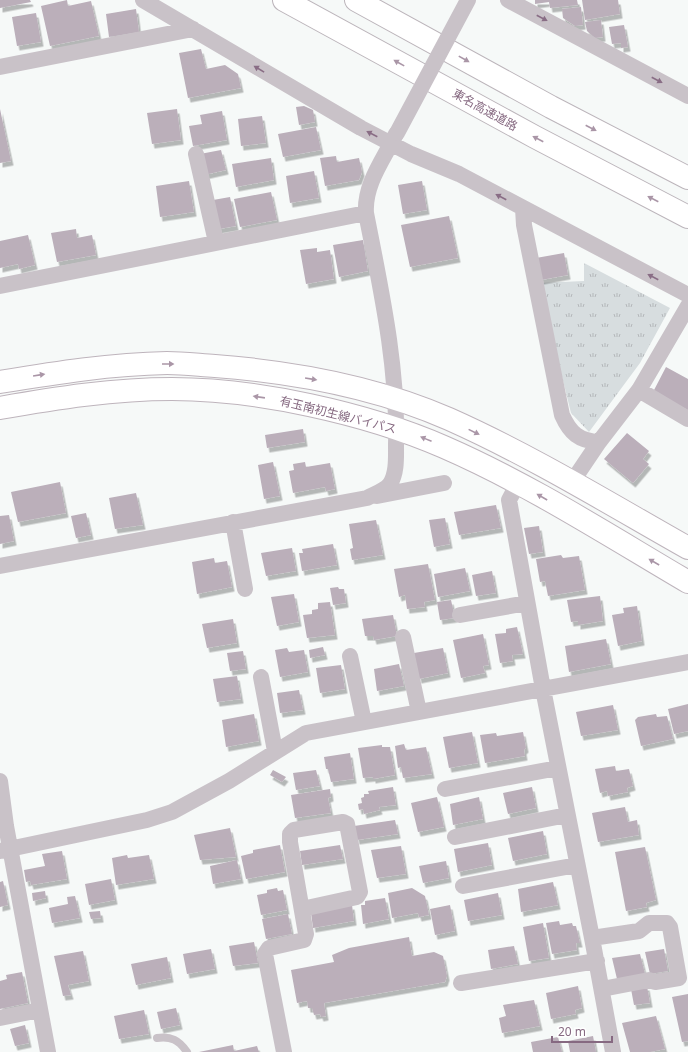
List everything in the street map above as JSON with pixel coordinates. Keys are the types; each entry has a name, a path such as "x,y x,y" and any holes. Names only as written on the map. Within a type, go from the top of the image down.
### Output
{"main road":[{"name":"東名高速道路","path":"284,0 535,137 688,216"},
{"path":"356,0 551,107 688,178"},
{"path":"0,382 107,367 169,363 249,369 328,381 395,399 449,419 572,482 688,548"},
{"name":"有玉南初生線バイパス","path":"0,408 52,399 111,392 172,389 207,391 271,399 318,408 397,428 444,447 518,483 688,582"}],"street":[{"path":"142,0 361,128 394,138 688,295"},
{"path":"367,498 386,489 390,484 396,463 397,428 390,338 365,201 368,190 394,138 468,0"},
{"path":"508,0 688,96"},
{"path":"0,67 193,29"},
{"path":"196,154 216,242"},
{"path":"523,208 524,225 562,415 576,435 582,440 599,442"},
{"path":"0,286 366,213"},
{"path":"572,482 599,442 639,390 688,306"},
{"path":"639,390 688,419"},
{"path":"0,566 444,483"},
{"path":"518,483 509,500 558,768 597,961 612,1052"},
{"path":"233,522 245,589"},
{"path":"460,615 527,603"},
{"path":"403,637 419,712"},
{"path":"350,656 364,722"},
{"path":"5,850 147,820 172,812 229,781 306,733 688,662"},
{"path":"261,677 275,751"},
{"path":"445,789 558,768"},
{"path":"0,781 5,850 48,1052"},
{"path":"455,837 567,815"},
{"path":"284,1052 265,954 269,948 304,940 306,934 290,842 290,834 294,830 343,822 347,824 360,892 357,897 302,909"},
{"path":"463,886 577,864"},
{"path":"592,938 639,931 649,923 667,923 670,927 679,978 656,982 648,980 602,989"},
{"path":"461,983 597,961"},
{"path":"0,1018 40,1010"}],"lane":[{"path":"157,1038 165,1036 175,1039 186,1052"}],"green space":[{"path":"584,263 670,308 640,363 589,432 571,413 539,283 584,281"}],"building":[{"path":"0,0 30,0 31,2 0,8"},
{"path":"67,0 68,6 91,1 99,36 50,46 41,6"},
{"path":"535,0 577,0 578,5 550,8 549,2 535,4"},
{"path":"582,0 618,0 620,14 585,20"},
{"path":"581,7 583,25 575,26 563,18 562,9"},
{"path":"136,9 139,32 109,37 106,14"},
{"path":"36,13 41,42 17,46 12,17"},
{"path":"601,20 603,37 595,38 587,31 585,22"},
{"path":"624,25 628,47 621,48 621,43 612,44 609,27"},
{"path":"201,49 206,69 225,65 238,74 241,88 188,98 179,53"},
{"path":"304,106 313,110 315,122 299,125 296,107"},
{"path":"0,109 11,161 0,163"},
{"path":"177,109 181,140 152,144 147,113"},
{"path":"222,111 227,140 193,146 189,126 202,124 200,115"},
{"path":"262,116 266,143 241,146 238,119"},
{"path":"316,127 321,150 283,157 278,134"},
{"path":"221,150 226,170 204,175 200,154"},
{"path":"336,156 337,162 359,158 362,172 359,180 325,186 320,158"},
{"path":"271,158 274,180 236,187 232,164"},
{"path":"314,171 319,198 290,203 286,176"},
{"path":"189,181 194,212 160,217 156,186"},
{"path":"422,181 427,210 403,214 398,185"},
{"path":"271,192 277,220 240,227 234,199"},
{"path":"230,197 236,226 219,229 213,200"},
{"path":"449,216 458,258 410,267 401,225"},
{"path":"76,229 77,238 92,235 96,255 57,262 51,233"},
{"path":"28,235 35,265 19,269 18,264 0,268 0,241"},
{"path":"363,240 368,271 339,277 333,245"},
{"path":"317,248 317,252 330,250 334,279 306,284 300,250"},
{"path":"564,253 568,275 541,280 536,258"},
{"path":"666,367 688,379 688,410 653,392"},
{"path":"303,429 305,442 267,448 265,435"},
{"path":"627,433 649,451 643,459 649,464 633,483 604,459"},
{"path":"273,462 280,496 264,499 258,465"},
{"path":"305,462 306,467 330,463 335,489 326,491 325,487 293,493 289,471 294,470 293,464"},
{"path":"60,482 66,513 18,522 11,492"},
{"path":"136,493 143,525 115,529 109,498"},
{"path":"496,505 501,528 459,535 454,512"},
{"path":"86,513 91,535 76,538 71,516"},
{"path":"9,515 14,541 0,544 0,516"},
{"path":"445,518 450,544 434,547 429,520"},
{"path":"376,520 383,555 352,560 350,549 353,548 349,524"},
{"path":"539,526 543,552 529,554 524,528"},
{"path":"333,544 337,565 302,571 299,553 303,553 302,549"},
{"path":"292,548 296,571 266,576 261,553"},
{"path":"561,555 563,558 579,556 585,590 548,596 545,581 540,582 536,559"},
{"path":"214,558 215,563 227,561 232,587 197,594 192,562"},
{"path":"428,564 435,600 424,602 425,607 407,609 405,595 399,597 394,569"},
{"path":"465,568 470,591 438,597 434,574"},
{"path":"492,571 496,593 476,596 472,575"},
{"path":"338,587 339,589 344,589 346,603 333,605 330,588"},
{"path":"294,594 299,622 277,626 271,597"},
{"path":"600,596 603,621 578,625 578,621 571,622 567,600"},
{"path":"451,600 455,618 440,620 437,602"},
{"path":"330,602 335,635 307,638 303,615 312,614 312,610 318,609 318,603"},
{"path":"637,606 642,641 618,646 612,615 624,613 623,608"},
{"path":"393,615 397,636 374,640 373,636 365,636 362,619"},
{"path":"233,619 237,643 207,648 202,624"},
{"path":"517,627 523,654 512,655 513,661 500,663 495,634 506,633 506,629"},
{"path":"483,634 489,665 483,666 485,673 461,678 453,640"},
{"path":"606,639 611,664 569,672 565,646"},
{"path":"323,647 325,655 310,658 309,650"},
{"path":"287,648 289,652 304,650 308,672 280,677 275,650"},
{"path":"443,648 448,673 419,679 414,653"},
{"path":"243,651 246,669 230,671 227,653"},
{"path":"399,664 404,686 377,691 374,669"},
{"path":"341,665 345,689 320,693 316,668"},
{"path":"237,676 241,699 217,702 213,679"},
{"path":"299,690 303,710 280,713 277,693"},
{"path":"688,704 688,731 674,734 668,709"},
{"path":"613,705 618,730 581,736 576,712"},
{"path":"254,714 259,741 226,747 222,720"},
{"path":"656,714 657,717 667,716 673,739 641,746 635,720 638,717"},
{"path":"472,732 478,763 449,768 443,737"},
{"path":"523,732 526,748 524,750 525,756 485,763 480,735 496,733 497,736"},
{"path":"404,744 406,750 426,747 432,774 403,778 401,767 398,768 395,746"},
{"path":"382,745 382,747 390,747 395,775 373,779 373,777 363,778 358,748"},
{"path":"350,753 354,779 331,782 328,769 326,769 324,757"},
{"path":"615,766 616,771 629,769 633,786 627,788 628,792 608,796 607,791 600,793 595,769"},
{"path":"273,770 286,777 282,782 270,775"},
{"path":"316,770 320,786 296,790 293,773"},
{"path":"393,787 396,805 379,807 380,810 364,814 363,809 359,810 358,804 362,803 361,798 364,797 364,794 369,794 368,791"},
{"path":"532,787 536,808 508,814 503,793"},
{"path":"330,789 331,797 328,798 331,813 295,818 291,795"},
{"path":"437,797 444,827 418,832 411,803"},
{"path":"479,797 483,819 453,825 450,804"},
{"path":"625,807 628,822 637,820 639,835 598,842 592,813"},
{"path":"395,820 398,834 357,840 354,826"},
{"path":"230,828 236,857 200,860 194,835"},
{"path":"543,831 547,854 513,861 508,838"},
{"path":"488,843 492,865 458,872 454,849"},
{"path":"280,845 285,872 246,879 241,856 253,853 253,850"},
{"path":"340,845 343,859 302,865 300,851"},
{"path":"401,846 406,874 377,878 371,850"},
{"path":"645,847 656,900 646,903 647,907 626,911 615,852"},
{"path":"62,851 67,879 31,885 30,881 26,882 24,870 45,866 42,854"},
{"path":"127,855 128,858 149,855 154,879 116,885 112,858"},
{"path":"237,860 241,879 213,884 210,866"},
{"path":"446,861 449,878 423,883 419,866"},
{"path":"111,879 115,900 89,905 85,884"},
{"path":"3,881 8,905 0,907 0,882"},
{"path":"553,882 558,905 521,912 518,889"},
{"path":"277,888 278,891 283,890 287,910 261,915 257,895 267,893 267,890"},
{"path":"412,888 425,896 429,915 419,917 418,913 392,918 388,893"},
{"path":"45,891 46,898 33,901 32,893"},
{"path":"498,893 502,915 468,921 464,900"},
{"path":"75,896 80,918 52,923 49,908 68,904 67,897"},
{"path":"385,898 389,919 363,924 361,905 365,905 365,901"},
{"path":"352,905 354,921 313,928 311,913"},
{"path":"450,905 455,931 435,935 430,909"},
{"path":"100,911 101,918 91,919 89,912"},
{"path":"288,914 292,934 266,939 262,919"},
{"path":"559,921 560,925 572,923 573,926 576,926 580,943 576,943 577,950 552,954 546,923"},
{"path":"543,923 549,958 529,961 523,927"},
{"path":"409,937 412,956 434,952 443,956 447,976 445,982 324,1003 326,1016 321,1017 320,1014 314,1015 312,1008 308,1008 307,1001 297,1003 291,970 334,962 332,955 349,948"},
{"path":"254,942 258,963 233,966 229,946"},
{"path":"514,946 518,964 491,969 488,950"},
{"path":"211,949 215,969 187,974 183,954"},
{"path":"664,949 668,971 650,974 645,952"},
{"path":"83,951 89,981 68,985 71,995 63,996 54,956"},
{"path":"640,954 645,974 617,979 612,958"},
{"path":"167,957 171,978 136,985 131,964"},
{"path":"22,972 28,1003 0,1009 0,981 7,979 6,975"},
{"path":"578,986 582,1008 575,1010 576,1014 551,1019 546,993"},
{"path":"647,986 650,1003 634,1005 631,989"},
{"path":"688,994 688,1041 682,1042 672,997"},
{"path":"534,1000 540,1026 502,1033 499,1018 506,1016 503,1005"},
{"path":"176,1008 180,1025 161,1029 157,1012"},
{"path":"144,1010 149,1034 119,1039 114,1016"},
{"path":"656,1016 665,1049 650,1052 630,1052 622,1023"},
{"path":"25,1025 29,1043 15,1046 10,1029"},
{"path":"593,1036 596,1052 570,1052 568,1041"},
{"path":"558,1037 562,1052 533,1052 531,1042"},
{"path":"233,1045 234,1051 257,1046 259,1052 199,1052"}]}
